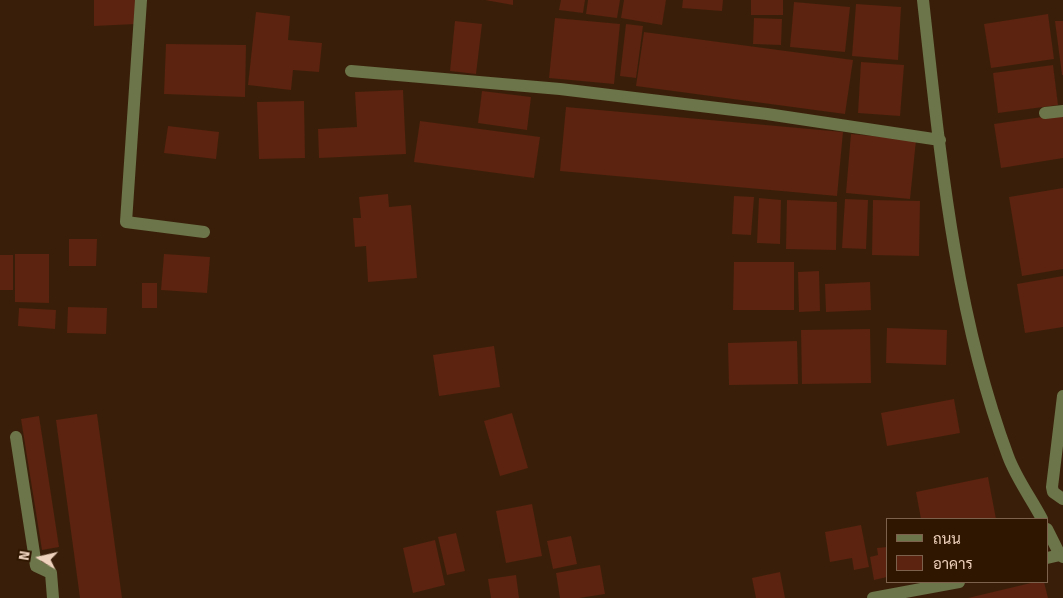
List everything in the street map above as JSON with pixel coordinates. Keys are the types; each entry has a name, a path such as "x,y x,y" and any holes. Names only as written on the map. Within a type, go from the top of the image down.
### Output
{"street":[{"path":"141,0 126,222 204,232"},
{"path":"923,0 954,250 979,364 1008,457 1041,518"},
{"path":"351,70 560,89 767,114 940,140"},
{"path":"1045,113 1063,111"},
{"path":"1062,396 1052,487 1053,492 1063,499"},
{"path":"16,437 36,566 51,573 53,598"},
{"path":"1048,531 1061,556 1048,558"},
{"path":"873,598 954,583"}],"building":[{"path":"94,0 135,0 136,24 94,26"},
{"path":"485,0 513,0 513,5"},
{"path":"561,0 585,0 583,13 559,10"},
{"path":"588,0 620,0 617,18 586,14"},
{"path":"624,0 666,0 662,25 621,18"},
{"path":"683,0 723,0 722,11 682,8"},
{"path":"751,0 783,0 783,15 751,15"},
{"path":"794,2 850,7 845,52 790,47"},
{"path":"856,4 901,7 898,60 852,56"},
{"path":"256,12 290,16 288,40 322,43 319,72 293,70 291,90 248,85"},
{"path":"1048,14 1054,59 991,68 984,24"},
{"path":"555,18 620,24 614,84 549,78"},
{"path":"754,18 782,19 781,45 753,44"},
{"path":"455,21 482,24 476,74 450,71"},
{"path":"1055,21 1063,21 1063,75 1062,75"},
{"path":"626,24 643,26 636,78 620,76"},
{"path":"644,32 853,60 845,114 636,86"},
{"path":"166,44 246,45 245,97 164,94"},
{"path":"861,62 904,65 900,116 858,113"},
{"path":"1053,65 1058,105 998,113 993,73"},
{"path":"403,90 406,154 319,158 318,129 357,127 355,92"},
{"path":"482,91 531,97 527,130 478,123"},
{"path":"304,101 305,158 259,159 257,102"},
{"path":"566,107 843,132 837,196 560,171"},
{"path":"1063,114 1063,158 1001,168 994,124"},
{"path":"420,121 540,137 534,178 414,162"},
{"path":"168,126 219,132 216,159 164,153"},
{"path":"851,134 916,140 910,199 846,193"},
{"path":"1063,188 1063,269 1022,276 1009,197"},
{"path":"388,194 389,207 411,205 417,278 368,282 366,246 355,247 353,218 361,218 359,197"},
{"path":"734,196 754,197 751,235 732,234"},
{"path":"759,198 781,200 780,244 757,243"},
{"path":"845,199 868,200 866,249 842,248"},
{"path":"787,200 837,202 836,250 786,249"},
{"path":"873,200 920,201 919,256 872,255"},
{"path":"69,239 97,239 96,266 69,266"},
{"path":"15,254 49,254 49,303 15,302"},
{"path":"164,254 210,257 207,293 161,290"},
{"path":"0,255 13,255 13,290 0,290"},
{"path":"734,262 794,262 794,310 733,310"},
{"path":"819,271 820,311 799,312 798,272"},
{"path":"1063,276 1063,327 1025,333 1017,284"},
{"path":"870,282 871,310 826,312 825,284"},
{"path":"142,283 157,283 157,308 142,308"},
{"path":"68,307 107,308 106,334 67,333"},
{"path":"19,308 56,310 55,329 18,326"},
{"path":"887,328 947,330 946,365 886,363"},
{"path":"870,329 871,383 802,384 801,330"},
{"path":"797,341 798,384 729,385 728,343"},
{"path":"494,346 500,387 439,396 433,355"},
{"path":"954,399 960,433 887,446 881,413"},
{"path":"512,413 528,468 500,476 484,421"},
{"path":"97,414 122,598 80,598 56,420"},
{"path":"39,416 59,547 42,550 21,419"},
{"path":"988,477 996,518 921,518 916,492"},
{"path":"532,504 542,556 506,563 496,511"},
{"path":"861,525 869,567 854,570 852,558 830,562 825,532"},
{"path":"456,533 465,571 447,575 438,537"},
{"path":"571,536 577,564 553,569 547,541"},
{"path":"435,540 445,585 413,593 403,548"},
{"path":"886,547 886,577 874,580 870,557 878,555 877,548"},
{"path":"600,565 605,594 579,598 560,598 556,573"},
{"path":"780,572 785,598 756,598 752,578"},
{"path":"516,575 519,598 491,598 488,579"},
{"path":"1031,583 1044,583 1048,598 968,598"}]}
